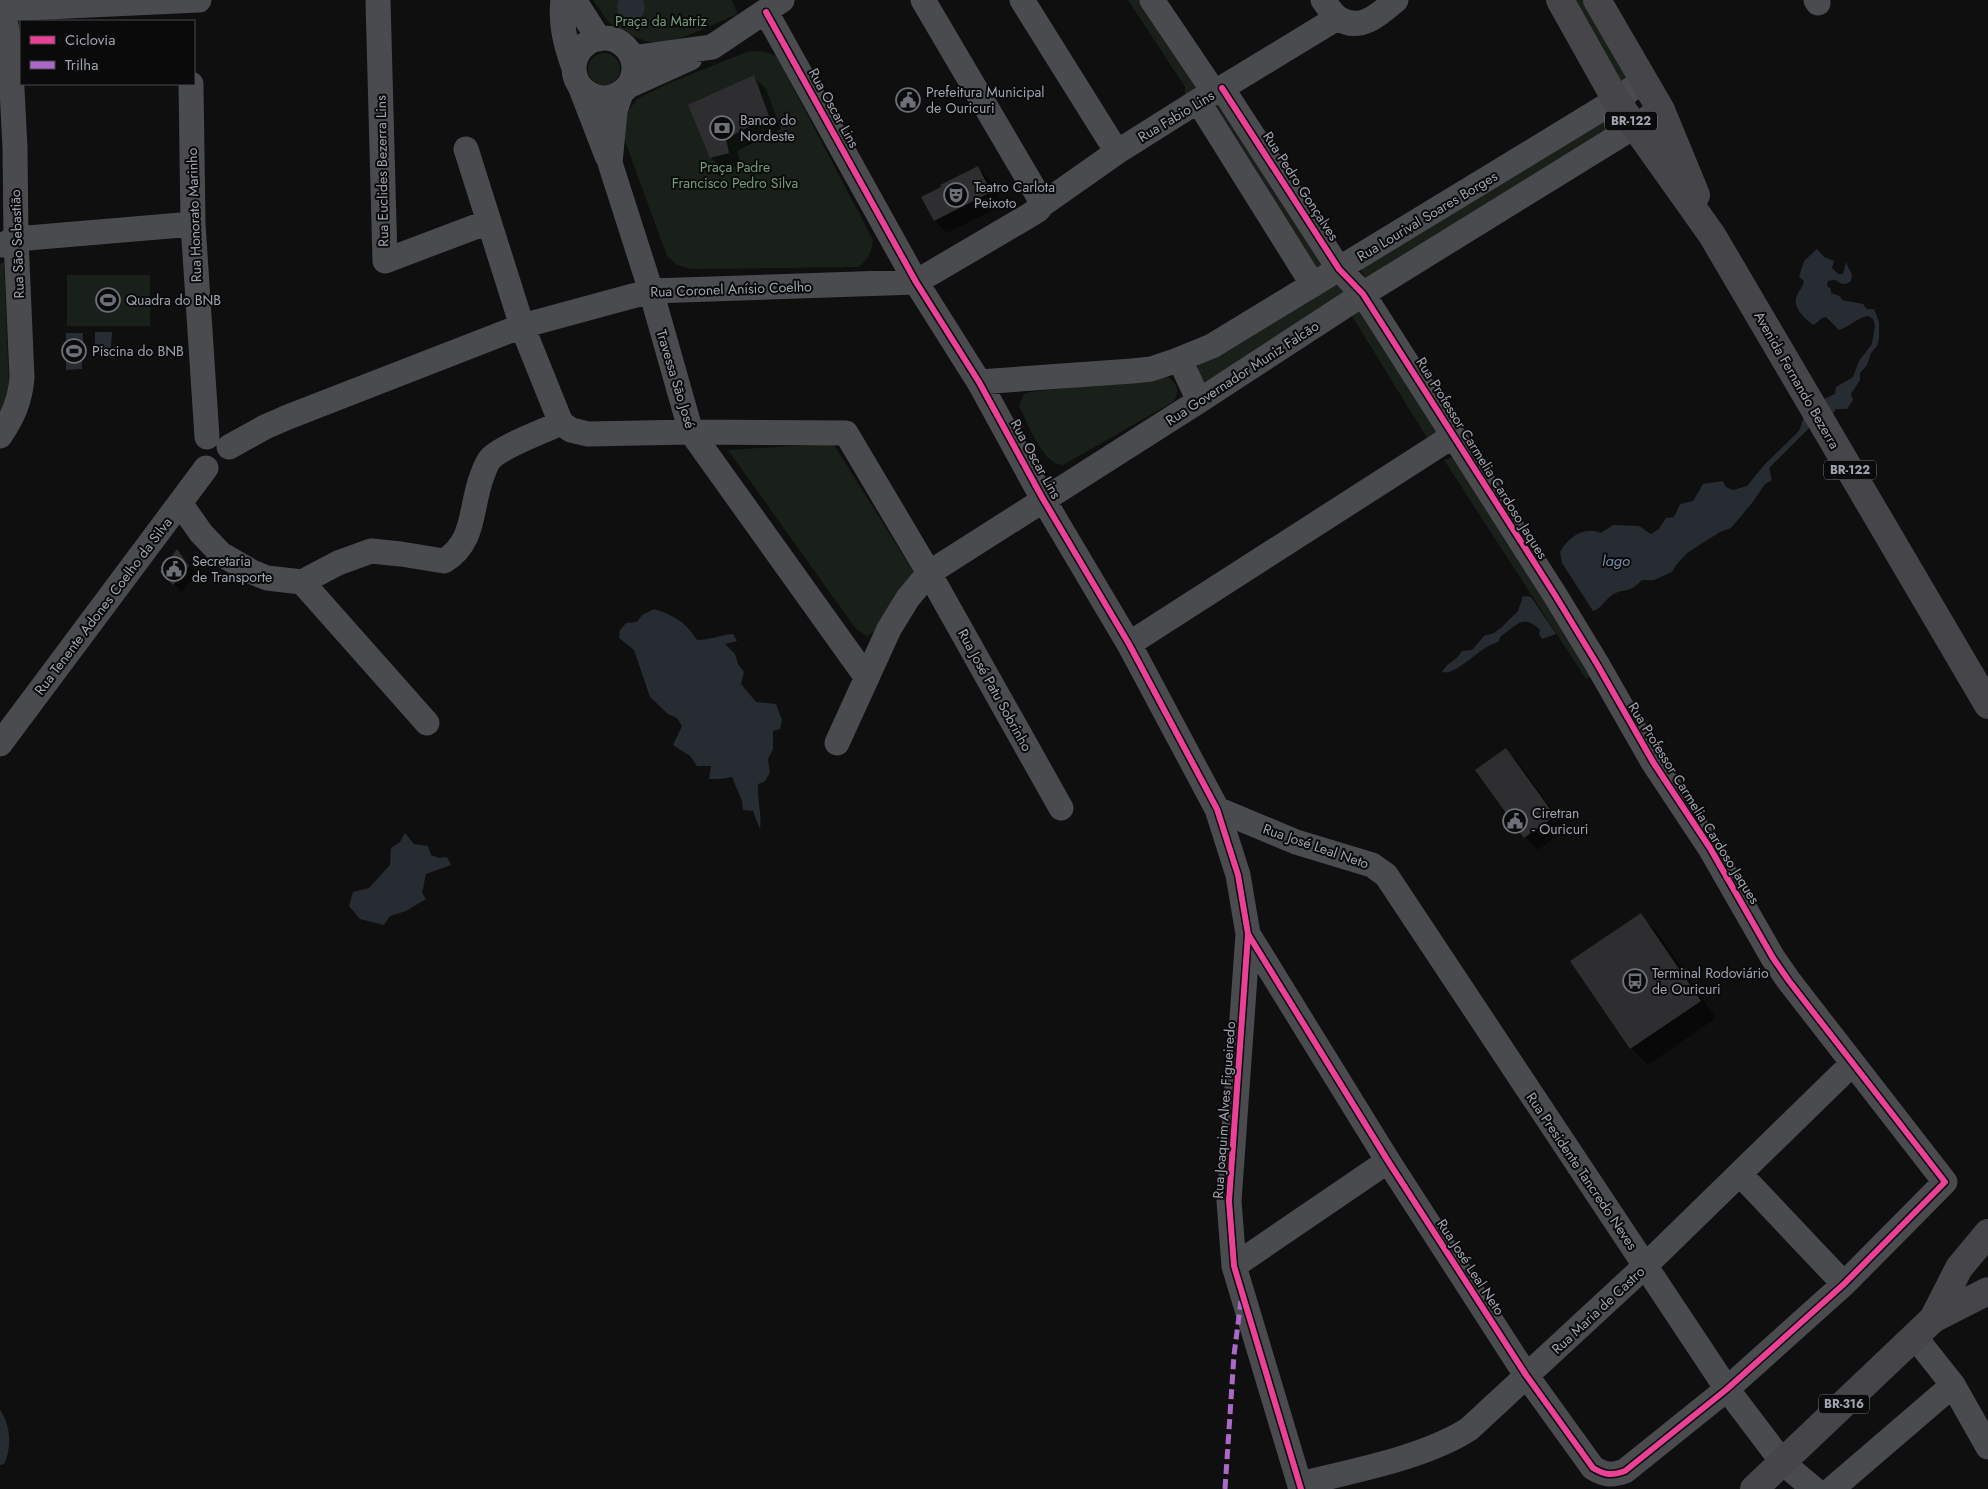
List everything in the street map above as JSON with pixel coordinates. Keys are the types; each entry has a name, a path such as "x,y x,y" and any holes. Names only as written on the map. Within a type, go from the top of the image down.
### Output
{"main road":[{"name":"Avenida Fernando Bezerra","path":"1560,0 1616,100 1712,236 1988,705"},
{"name":"Avenida Fernando Bezerra","path":"1597,0 1661,110 1712,236"},
{"name":"BR-316","path":"1924,1328 1960,1268 1988,1233"},
{"name":"BR-316","path":"1754,1489 1924,1328 1988,1291"}],"street":[{"path":"190,0 190,20"},
{"path":"8,4 199,0"},
{"name":"Rua Euclides Bezerra Lins","path":"378,0 385,261 488,222"},
{"path":"564,0 563,26 565,43 610,163"},
{"path":"574,0 599,38"},
{"path":"916,282 1025,218 1038,210 1043,204 923,0"},
{"path":"1022,0 1117,152"},
{"name":"Rua Pedro Gonçalves","path":"1152,0 1211,94 1339,269 1363,294"},
{"path":"1330,9 1351,24 1357,24 1377,16 1396,0"},
{"name":"Rua São Sebastião","path":"0,434 16,409 22,378 8,243 10,50 8,4"},
{"path":"625,90 634,68 633,58 628,49 620,42 599,38 581,48 576,57 577,77 586,93 604,99 613,97 712,47 774,6"},
{"name":"Rua Oscar Lins","path":"774,6 916,282 979,382 1043,499 1129,644 1217,809 1238,875 1248,934"},
{"name":"Rua Fabio Lins","path":"1043,204 1117,152 1211,94 1330,9"},
{"path":"633,58 712,47"},
{"name":"Rua Lourival Soares Borges","path":"979,382 1132,372 1180,360 1212,346 1616,100 1644,80"},
{"name":"Rua Honorato Marinho","path":"191,85 193,224 207,437"},
{"name":"Travessa São José","path":"625,90 615,111 610,163 691,432 867,678"},
{"path":"1211,94 1313,285"},
{"name":"Rua Governador Muniz Falcão","path":"837,743 889,629 908,598 929,573 1043,499 1199,402 1363,294 1635,128 1661,110"},
{"path":"466,149 522,326 560,423 571,430 588,434 691,432"},
{"path":"1507,167 1522,197"},
{"path":"8,243 193,224"},
{"name":"Rua Coronel Anísio Coelho","path":"522,326 650,291 916,282"},
{"name":"Rua Professor Carmelia Cardoso Jaques","path":"1363,294 1597,664 1653,762 1710,848 1773,958 1852,1064 1945,1182 1844,1284 1727,1389"},
{"path":"229,447 265,427 288,417 522,326"},
{"path":"1180,360 1199,402"},
{"path":"180,503 209,542 222,554 237,564 267,578 302,582 338,563 370,551 444,561 453,556 464,543 470,527 480,480 491,459 512,446 560,423"},
{"name":"Rua José Patu Sobrinho","path":"691,432 846,433 929,573 1061,808"},
{"path":"212,435 223,438 229,447 230,452 226,463 217,469 206,468 196,455 199,444 207,437 212,435"},
{"path":"1129,644 1453,436"},
{"name":"Rua Tenente Adones Coelho da Silva","path":"0,744 206,468"},
{"path":"302,582 427,723"},
{"name":"Rua José Leal Neto","path":"1217,809 1296,842 1372,864 1386,875"},
{"name":"Rua Presidente Tancredo Neves","path":"1386,875 1727,1389 1783,1463 1814,1489"},
{"name":"Rua José Leal Neto","path":"1248,934 1388,1161 1526,1375 1593,1468 1604,1474 1613,1475 1625,1471 1727,1389"},
{"name":"Rua Joaquim Alves Figueiredo","path":"1248,934 1229,1201 1234,1266 1301,1486"},
{"name":"Rua Maria de Castro","path":"1301,1486 1429,1448 1469,1429 1645,1266 1852,1064"},
{"path":"1234,1266 1388,1161"},
{"path":"1740,1174 1844,1284"},
{"path":"1924,1328 1988,1447"},
{"path":"1832,1489 1953,1385"}],"green space":[{"name":"Praça da Matriz","path":"593,0 732,0 738,14 684,37 661,43 649,42 609,23"},
{"path":"1128,0 1146,0 1204,88 1185,102 1185,87"},
{"path":"1570,0 1588,0 1628,74 1624,80 1616,81"},
{"name":"Praça Padre Francisco Pedro Silva","path":"759,51 777,57 873,240 869,255 858,267 691,269 677,265 667,256 622,133 627,113 637,99 669,83 747,52"},
{"path":"604,53 616,57 620,69 616,81 604,85 592,81 588,69 592,57"},
{"path":"1217,99 1327,262 1319,272 1213,101"},
{"path":"1616,109 1625,125 1367,281 1358,266"},
{"path":"4,262 10,411 0,421 0,264"},
{"name":"Quadra do BNB","path":"67,275 150,275 150,326 67,326"},
{"path":"1335,285 1342,287 1347,292 1209,383 1202,382 1196,370 1199,364"},
{"path":"1363,305 1442,433 1429,441 1350,313"},
{"path":"1168,377 1177,388 1177,395 1173,402 1063,465 1055,463 1049,458 1036,442 1019,406 1024,394 1029,392"},
{"path":"828,444 836,448 914,573 875,631 867,636 856,629 728,450"},
{"path":"1454,457 1595,674 1586,679 1444,460"}],"water":[{"path":"619,0 643,0 645,9 637,19 625,19 617,9"},
{"path":"1817,249 1824,257 1834,261 1832,268 1838,274 1843,274 1846,262 1852,275 1851,281 1847,284 1835,280 1828,281 1827,286 1831,289 1831,293 1840,296 1842,300 1863,304 1867,309 1874,309 1879,322 1877,346 1871,353 1867,365 1860,373 1860,380 1851,394 1853,400 1847,409 1836,409 1831,417 1824,399 1835,394 1836,387 1853,377 1859,361 1872,344 1875,325 1873,319 1868,316 1839,330 1826,317 1814,325 1802,314 1796,303 1804,281 1799,277 1804,261"},
{"path":"95,332 112,332 111,348 95,348"},
{"name":"Piscina do BNB","path":"66,333 83,333 82,369 66,370"},
{"name":"lago","path":"1804,416 1810,427 1769,468 1772,480 1765,484 1731,528 1720,532 1687,553 1672,572 1654,580 1642,580 1633,588 1612,595 1599,608 1593,611 1562,563 1560,552 1572,538 1582,532 1594,531 1601,533 1613,525 1639,526 1651,534 1659,529 1666,518 1674,517 1680,504 1693,501 1703,484 1723,481 1726,487 1733,490 1747,486 1765,464 1796,434 1800,429"},
{"path":"1523,596 1531,597 1556,634 1542,639 1539,634 1540,630 1534,625 1529,622 1520,623 1500,637 1499,641 1487,647 1458,668 1442,672 1462,651 1472,650 1484,636 1494,633 1502,627 1518,611"},
{"path":"654,609 678,620 688,628 697,640 733,634 737,641 725,644 735,654 738,664 744,672 741,684 756,702 776,704 782,720 780,729 773,731 773,749 768,759 770,773 764,782 758,784 760,829 753,811 743,810 742,801 732,777 709,779 711,766 697,766 690,756 673,745 682,726 677,718 668,714 650,697 634,650 619,638 620,630 626,623 637,622 642,615"},
{"path":"405,833 414,844 428,846 431,855 439,858 447,857 451,865 426,874 422,893 426,899 406,911 390,916 384,925 360,919 349,906 353,892 369,888 390,865 391,848 400,842"},
{"path":"0,1410 8,1429 9,1444 7,1458 4,1464 0,1465"}],"building":[{"name":"Banco do Nordeste","path":"754,75 769,116 726,139 729,153 710,158 688,105"},
{"name":"Teatro Carlota Peixoto","path":"978,166 991,192 934,221 921,197"},
{"name":"Secretaria de Transporte","path":"177,549 189,566 173,585 160,572"},
{"path":"1506,748 1555,816 1524,838 1475,770"},
{"name":"Terminal Rodoviário de Ouricuri","path":"1641,913 1701,1001 1630,1049 1570,961"}],"marked path":[{"path":"1225,1489 1234,1355 1241,1301"}],"cycle path":[{"path":"766,12 916,282 979,382 1043,499 1129,644 1217,809 1238,875 1248,934 1229,1201 1234,1266 1301,1489"},
{"path":"1222,88 1339,269 1363,294 1555,595 1653,762 1710,848 1773,958 1945,1182 1844,1284 1727,1389 1625,1471 1616,1474 1601,1472 1593,1468 1526,1375 1388,1161 1248,934"}],"place":[{"name":"Prefeitura Municipal de Ouricuri","path":"908,100"},
{"name":"Banco do Nordeste","path":"722,128"},
{"name":"Teatro Carlota Peixoto","path":"956,195"},
{"name":"Quadra do BNB","path":"108,300"},
{"name":"Piscina do BNB","path":"74,351"},
{"name":"Secretaria de Transporte","path":"174,569"},
{"name":"Ciretran - Ouricuri","path":"1515,821"},
{"name":"Terminal Rodoviário de Ouricuri","path":"1635,981"}]}
